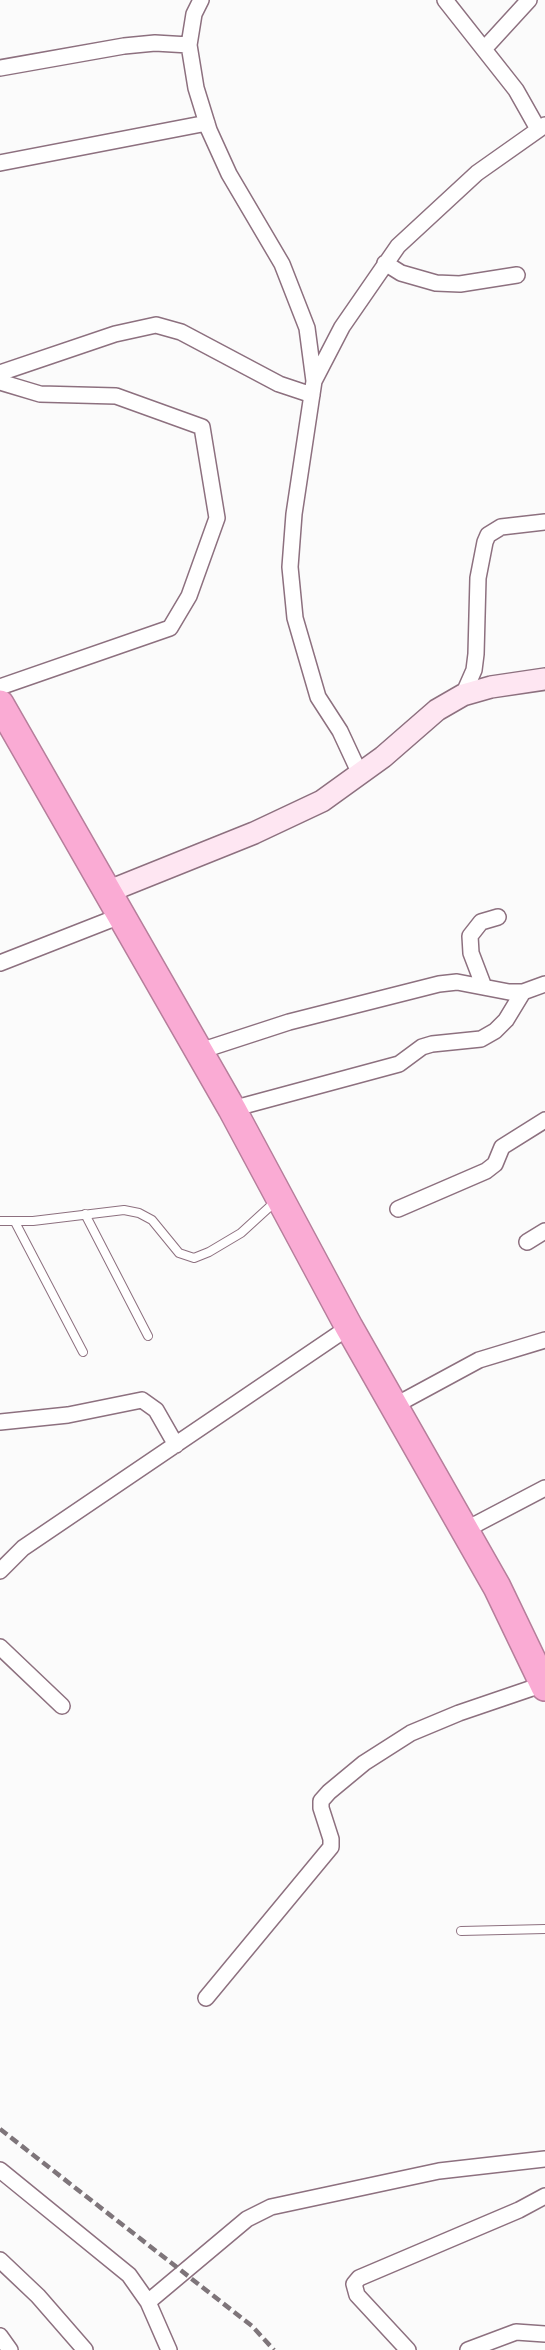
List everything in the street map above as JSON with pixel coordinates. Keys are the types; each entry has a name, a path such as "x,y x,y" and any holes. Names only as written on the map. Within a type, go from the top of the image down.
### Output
{"highway":[{"path":"0,704 232,1108 349,1327 497,1587 544,1686"}],"street":[{"path":"201,0 194,14 189,45 196,88 207,123 229,174 282,264 295,292 307,328 313,388 294,514 290,567 295,618 318,697 340,731 360,774"},
{"path":"313,388 342,327 398,246 477,172 541,127 485,48 445,0"},
{"path":"485,48 529,0"},
{"path":"0,68 124,46 154,43 189,45"},
{"path":"0,163 207,123"},
{"path":"385,263 401,273 436,283 460,284 517,275"},
{"path":"0,373 115,334 156,325 181,332 279,384 313,388"},
{"path":"0,382 40,393 116,396 202,427 217,518 189,596 170,628 0,687"},
{"path":"463,695 474,670 478,578 485,542 494,530 501,527 545,522"},
{"path":"107,892 264,829 322,801 360,774 437,710 463,695 491,687 545,679"},
{"path":"0,963 120,916"},
{"path":"484,987 471,953 470,936 481,922 498,917"},
{"path":"200,1051 289,1022 439,984 457,982 509,992 523,992 545,984"},
{"path":"232,1108 399,1064 422,1047 432,1044 481,1039 495,1031 506,1020 523,992"},
{"path":"398,1209 486,1171 495,1164 502,1147 545,1120"},
{"path":"526,1242 545,1231"},
{"path":"0,1571 23,1548 349,1327"},
{"path":"394,1406 479,1360 545,1340"},
{"path":"0,1422 68,1415 142,1400 156,1410 176,1444"},
{"path":"465,1530 545,1488"},
{"path":"0,1647 62,1706"},
{"path":"206,1998 331,1847 331,1839 321,1808 321,1801 328,1792 411,1733 544,1686"},
{"path":"148,2302 247,2219 272,2207 439,2172 545,2159"},
{"path":"0,2170 129,2275 148,2302 169,2350"},
{"path":"408,2350 357,2295 354,2284 359,2278 519,2210 545,2196"},
{"path":"0,2260 38,2296 78,2347"},
{"path":"468,2350 516,2332 545,2334"},
{"path":"0,2336 9,2350"}],"lane":[{"path":"0,1221 15,1222 124,1210 139,1213 152,1220 179,1253 194,1258 241,1233 280,1198"},
{"path":"84,1214 148,1336"},
{"path":"15,1222 83,1352"},
{"path":"461,1931 545,1929"}],"railway":[{"path":"0,2129 252,2326 274,2350"}]}
